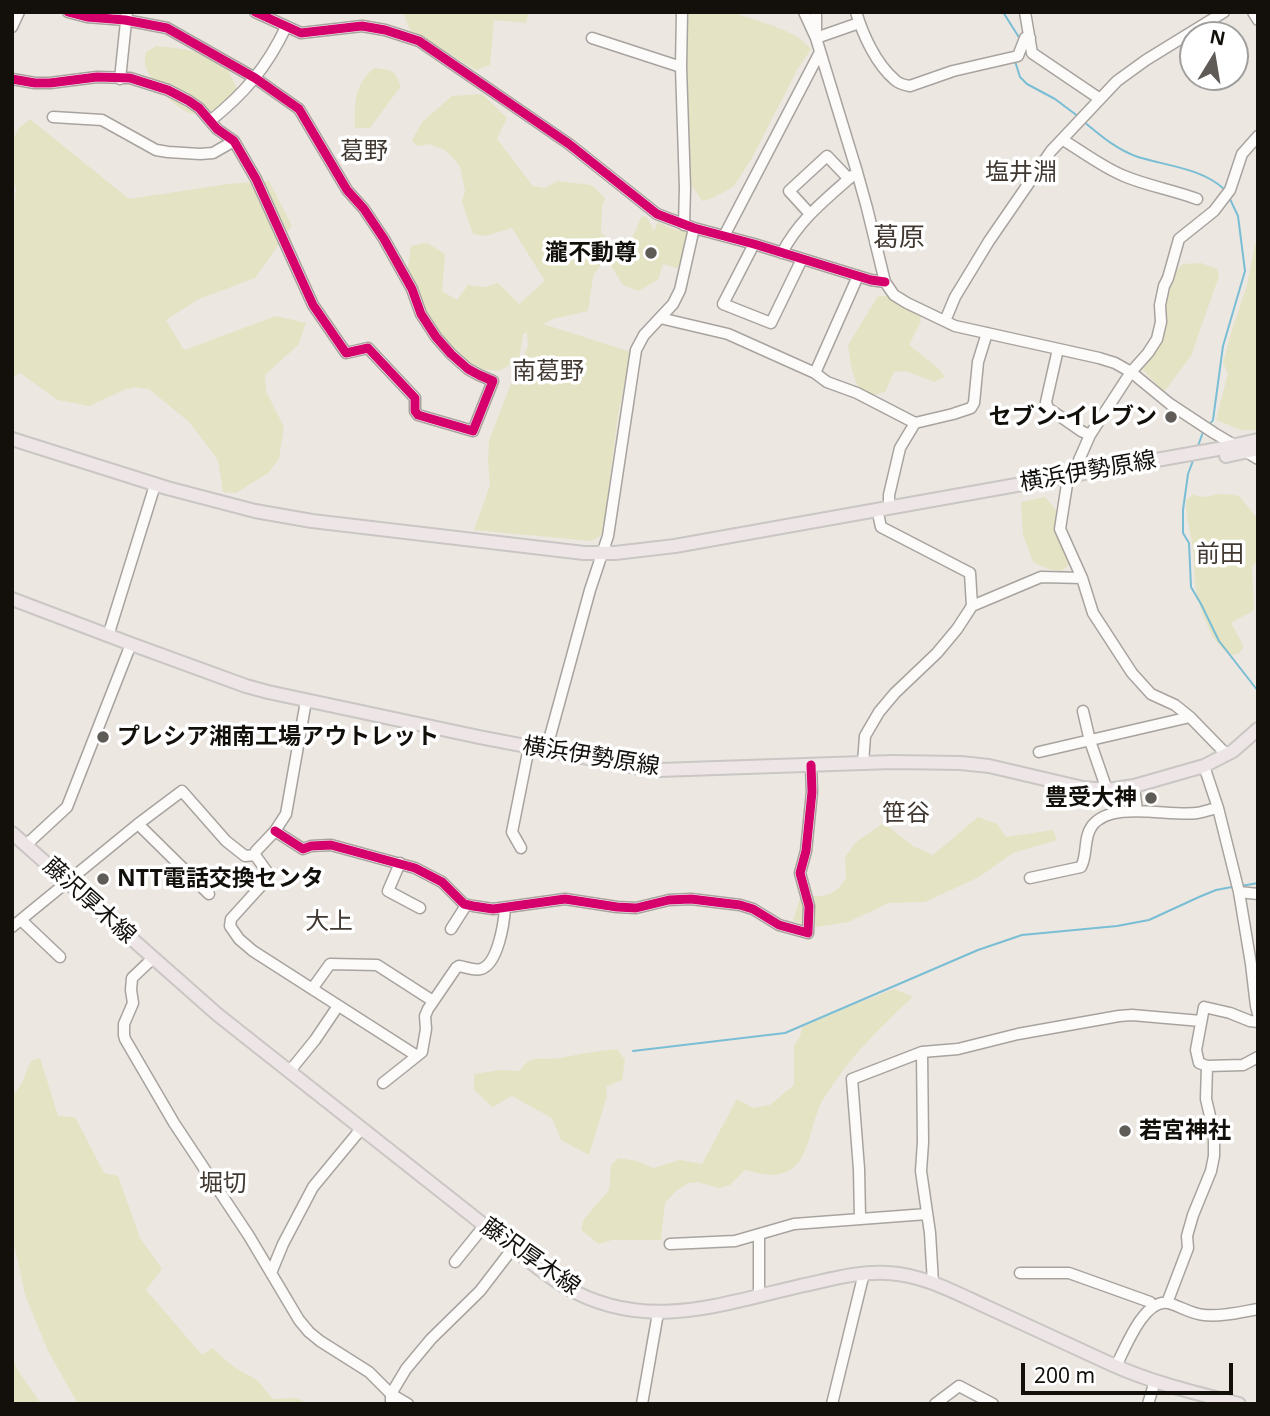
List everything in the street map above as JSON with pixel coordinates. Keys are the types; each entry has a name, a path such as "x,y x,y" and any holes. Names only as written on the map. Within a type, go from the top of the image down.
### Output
{"main road":[{"name":"横浜伊勢原線","path":"12,439 154,488"},
{"name":"横浜伊勢原線","path":"12,447 154,488 255,511 312,521 602,556 686,553 1246,449 1258,440"},
{"name":"横浜伊勢原線","path":"602,556 675,546 1077,474 1246,449"},
{"name":"横浜伊勢原線","path":"12,599 246,686 546,751 659,770 863,763 961,763 989,766 1083,788 1107,790 1133,786 1205,766 1227,755 1258,729"},
{"name":"藤沢厚木線","path":"12,833 218,1015 484,1226 555,1280 584,1296 619,1307 658,1313 688,1311 864,1273 902,1274 933,1283 1116,1366 1155,1381 1238,1404"}],"street":[{"path":"12,27 19,12"},
{"path":"12,79 50,83 97,77 130,78 168,90 200,108 217,129 234,141 256,178 313,304 346,353 368,348 415,398 415,411 418,415 474,430 494,381 468,369 436,337 384,239 364,209 347,190 299,109 256,78 167,28 126,16 87,18 68,12"},
{"path":"255,12 301,33 362,26 386,30 419,41 569,144 657,214 689,226 885,282"},
{"path":"546,751 586,604 608,536 636,350 644,335 673,304 680,290 689,226 681,67 682,12"},
{"path":"804,12 816,38 853,175 867,208 885,282 894,295 955,326 1115,363 1131,372 1170,404 1246,449 1258,459"},
{"path":"816,12 816,38"},
{"path":"856,12 878,60 896,81 903,85 910,86 953,71 1018,56 1025,38 1030,38"},
{"path":"1025,12 1032,53 1100,99"},
{"path":"945,321 955,297 1002,220 1051,151 1117,81 1224,12"},
{"path":"1253,12 1258,20"},
{"path":"120,79 126,16"},
{"path":"816,38 859,23"},
{"path":"211,121 256,78 276,49 286,27"},
{"path":"593,38 681,67"},
{"path":"724,236 820,52"},
{"path":"53,117 102,120 156,150 168,152 213,153 234,141"},
{"path":"1077,474 1079,460 1090,435 1131,372 1149,353 1157,339 1164,286 1179,239 1214,211 1230,190 1242,154 1258,136"},
{"path":"1063,140 1123,176 1197,199"},
{"path":"810,214 789,191 827,156 853,175"},
{"path":"782,253 794,231 853,175"},
{"path":"754,244 723,304 771,323 802,259"},
{"path":"815,373 858,276"},
{"path":"660,318 728,334 915,422 971,408 974,403 978,362 987,333"},
{"path":"1058,349 1046,402 1048,408 1090,435"},
{"path":"889,508 889,495 900,448 915,422"},
{"path":"1066,484 1060,529 1082,578 1093,613 1132,673 1152,694 1175,705 1190,717 1227,755"},
{"path":"108,636 154,488"},
{"path":"879,518 881,527 970,573 972,606"},
{"path":"863,763 865,736 879,712 937,653 972,606 1041,577 1082,578"},
{"path":"26,845 67,807 131,644"},
{"path":"255,855 286,814 306,701"},
{"path":"1083,712 1107,790"},
{"path":"1039,752 1190,717"},
{"path":"521,848 512,832 529,747"},
{"path":"275,831 303,849 322,844 331,845 415,868 440,881 464,904 493,909 565,899 636,908 669,900 691,899 754,909 779,925 808,933 809,906 800,873 806,851 812,792 811,765"},
{"path":"1205,766 1238,888 1258,1013"},
{"path":"1133,786 1137,811"},
{"path":"60,957 17,924 182,791 226,841 245,856 255,855"},
{"path":"1030,878 1081,867 1084,862 1085,841 1100,818 1120,812 1196,813 1218,808"},
{"path":"138,824 209,894"},
{"path":"255,855 270,876 232,919 230,926 239,939 253,951 417,1056"},
{"path":"400,863 388,891 420,908"},
{"path":"1238,888 1258,894"},
{"path":"451,929 465,907 464,904"},
{"path":"383,1083 422,1052 425,1016 456,968 463,966 481,969 488,965 501,936 505,908"},
{"path":"152,959 132,978 133,1003 124,1024 124,1035 138,1062 174,1123 249,1236 290,1308 309,1332 369,1373 391,1399 408,1404"},
{"path":"312,989 330,964 370,964 383,968 433,1000"},
{"path":"289,1072 316,1040 338,1006"},
{"path":"1258,1022 1205,1007 1196,1050 1199,1063 1207,1066 1244,1065 1258,1057"},
{"path":"860,1219 852,1079 922,1052 958,1049 1018,1034 1119,1016 1202,1021"},
{"path":"922,1052 921,1171 930,1233 933,1283"},
{"path":"1167,1303 1188,1248 1187,1236 1214,1156 1214,1133 1206,1099 1207,1066"},
{"path":"271,1273 313,1187 361,1129"},
{"path":"670,1244 735,1241 794,1224 927,1214"},
{"path":"455,1262 484,1226"},
{"path":"759,1235 759,1295"},
{"path":"391,1399 406,1368 480,1291 513,1248"},
{"path":"834,1403 864,1273"},
{"path":"1020,1273 1069,1273 1150,1302 1153,1306"},
{"path":"1116,1366 1141,1320 1153,1306 1160,1303 1205,1315 1258,1309"},
{"path":"642,1404 658,1313"},
{"path":"1148,1404 1155,1381"},
{"path":"934,1404 959,1386 993,1404"}],"green space":[{"path":"403,12 529,12 526,23 494,20 490,65 476,70 410,30"},
{"path":"689,12 738,14 796,36 811,49 734,186 702,201 689,181 682,68"},
{"path":"156,46 193,51 219,61 227,69 238,90 224,103 202,114 180,108 165,95 147,71 146,52"},
{"path":"374,68 391,71 401,86 370,128 355,128 355,103 359,88"},
{"path":"482,94 507,118 497,139 533,186 545,188 558,181 591,185 605,198 601,233 617,245 627,249 642,216 647,217 654,231 658,222 688,232 680,269 663,264 658,280 638,291 623,285 606,258 593,276 588,311 543,324 631,352 618,415 603,531 592,541 474,530 490,485 489,440 528,346 527,332 523,334 519,360 499,371 480,369 448,351 431,326 407,272 411,246 427,243 445,254 442,291 457,300 468,285 485,287 498,283 519,304 545,281 512,228 486,236 473,234 462,202 465,191 460,166 445,150 429,144 417,146 412,140 423,121 452,96"},
{"path":"30,119 129,199 228,184 269,181 292,226 255,278 197,300 166,320 184,350 276,316 306,323 298,345 265,375 266,391 284,427 279,459 268,473 236,493 223,492 218,460 189,422 149,389 126,389 89,406 58,400 20,373 12,377 12,223 16,189 12,175 12,141 19,128"},
{"path":"1258,244 1258,430 1241,430 1216,420 1228,373 1223,363 1247,285 1255,245"},
{"path":"1201,263 1217,269 1219,276 1191,356 1164,392 1142,369 1158,345 1166,315 1164,307 1168,287 1175,271 1183,264"},
{"path":"878,296 889,296 920,315 921,321 909,345 945,377 934,382 906,371 894,372 885,392 869,395 859,388 853,374 848,345"},
{"path":"1193,494 1204,497 1221,494 1239,496 1258,519 1258,560 1252,567 1254,610 1231,623 1244,647 1239,653 1232,655 1218,643 1202,613 1195,584 1194,554 1186,507 1186,501"},
{"path":"1045,497 1060,515 1069,535 1068,566 1061,571 1033,562 1023,535 1021,502"},
{"path":"978,817 997,824 1006,837 1053,830 1057,840 1013,853 979,877 925,902 889,903 848,922 817,927 793,921 801,894 821,896 837,890 846,878 845,857 856,842 884,823 913,846 933,855"},
{"path":"894,989 913,997 865,1044 833,1084 820,1106 804,1153 795,1166 777,1174 745,1170 730,1185 719,1188 698,1182 688,1183 665,1203 661,1240 612,1240 599,1244 581,1230 584,1219 609,1190 611,1165 618,1158 637,1161 653,1168 680,1160 702,1164 737,1099 753,1108 770,1105 794,1085 794,1045 800,1037 802,1027"},
{"path":"617,1049 625,1060 622,1080 606,1087 607,1096 589,1155 561,1140 552,1118 512,1096 492,1107 474,1090 474,1074 500,1070 520,1071 534,1059 561,1058"},
{"path":"40,1058 58,1116 75,1117 104,1173 118,1176 140,1238 162,1269 146,1290 202,1355 212,1348 234,1367 257,1380 273,1399 296,1398 310,1404 78,1404 48,1351 25,1295 12,1234 12,1096 22,1083 31,1061"},
{"path":"12,1357 17,1369 41,1404 12,1404"}],"waterway":[{"path":"1003,12 1019,41"},
{"path":"1015,61 1020,77 1027,84 1055,99 1079,117"},
{"path":"1083,121 1109,142 1130,154 1205,176 1224,189"},
{"path":"1209,425 1213,420 1223,346 1245,271 1238,216 1229,197"},
{"path":"1198,446 1203,432"},
{"path":"1194,458 1188,474 1183,510 1183,533 1189,543 1191,587 1219,641 1258,691"},
{"path":"1241,886 1258,883"},
{"path":"633,1051 785,1033 978,950 1022,935 1117,926 1149,920 1216,890 1232,887"}],"cycle path":[{"path":"12,79 50,83 97,77 130,78 168,90 199,108 217,129 234,141 256,179 313,305 346,353 368,348 415,398 415,411 418,415 473,431 493,381 468,369 436,337 421,314 412,289 384,239 364,209 347,190 299,109 255,78 167,28 68,12"},
{"path":"255,12 301,33 362,26 419,41 569,144 657,214 694,228 885,282"},
{"path":"275,831 303,849 331,845 415,868 442,882 464,904 473,906 493,909 565,899 636,908 669,900 691,899 740,905 753,909 779,925 808,933 809,906 800,873 806,851 812,792 811,765"}],"place":[{"name":"瀧不動尊","path":"651,253"},
{"name":"セブン-イレブン","path":"1171,417"},
{"name":"プレシア湘南工場アウトレット","path":"103,737"},
{"name":"豊受大神","path":"1151,798"},
{"name":"NTT電話交換センタ","path":"103,879"},
{"name":"若宮神社","path":"1125,1131"}],"district":[{"name":"葛野","path":"364,152"},
{"name":"塩井淵","path":"1021,173"},
{"name":"葛原","path":"899,239"},
{"name":"南葛野","path":"548,372"},
{"name":"前田","path":"1220,555"},
{"name":"笹谷","path":"906,814"},
{"name":"大上","path":"329,922"},
{"name":"堀切","path":"223,1184"}]}
